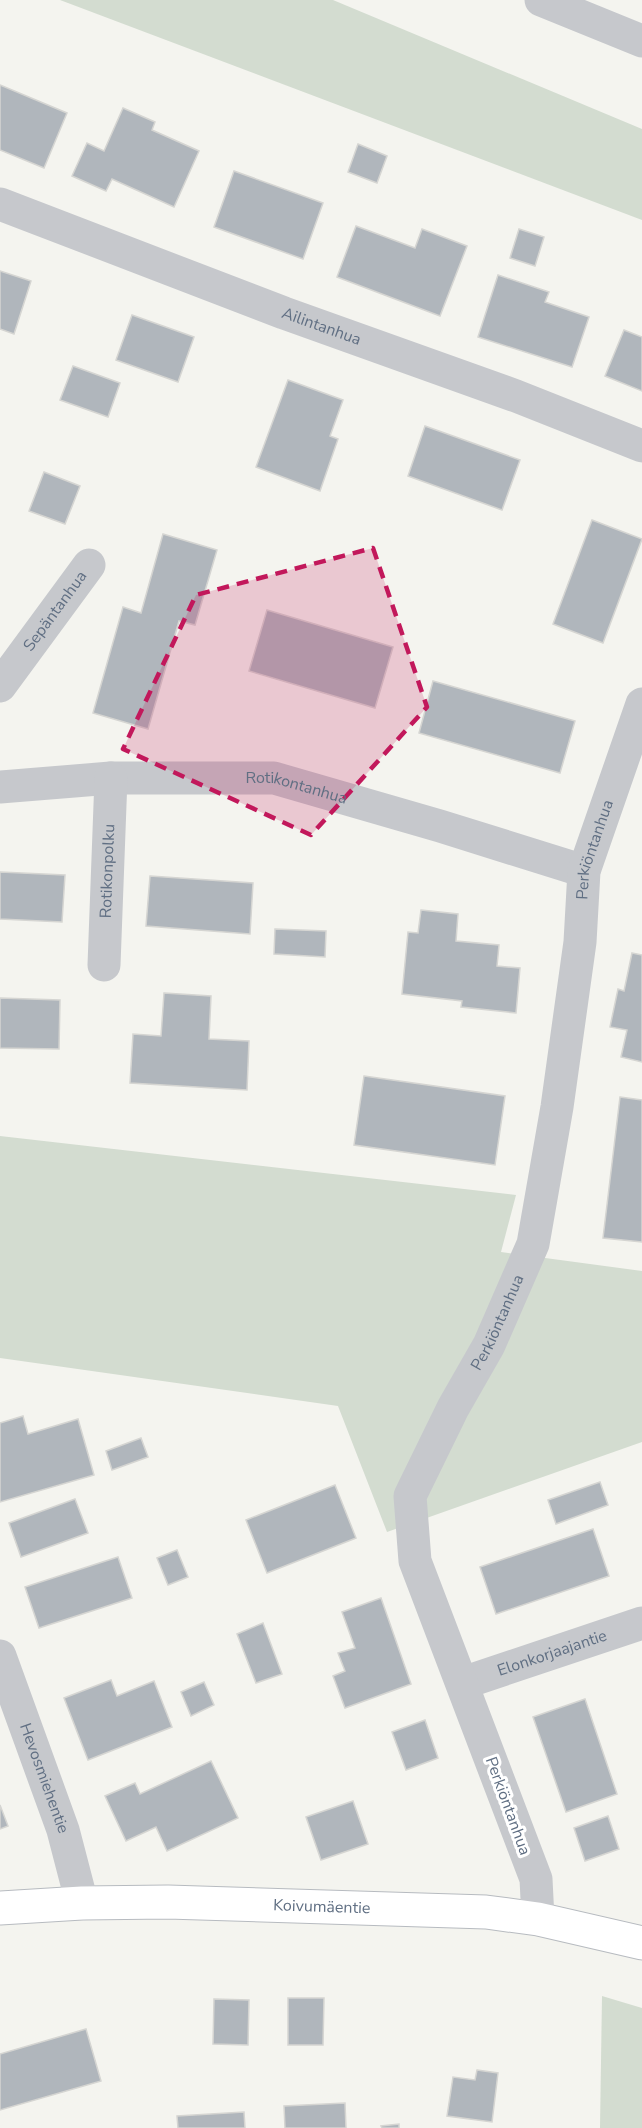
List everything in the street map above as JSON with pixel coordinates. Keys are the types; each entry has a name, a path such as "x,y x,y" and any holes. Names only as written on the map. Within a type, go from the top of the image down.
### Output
{"street":[{"path":"541,0 642,40"},
{"name":"Ailintanhua","path":"0,204 284,314 516,396 642,446"},
{"name":"Sepäntanhua","path":"0,686 89,566"},
{"name":"Perkiöntanhua","path":"538,1919 536,1879 415,1561 410,1496 453,1408 489,1345 533,1244 557,1107 577,966 584,871 642,704"},
{"name":"Rotikontanhua","path":"0,787 111,778 273,778 440,826 584,871"},
{"name":"Rotikonpolku","path":"104,964 111,778"},
{"name":"Elonkorjaajantie","path":"463,1683 642,1623"},
{"name":"Hevosmiehentie","path":"0,1656 63,1830 82,1902"},
{"name":"Koivumäentie","path":"0,1908 82,1902 168,1902 486,1912 538,1919 642,1943"}],"highlighted area":[{"path":"373,548 427,707 311,835 123,749 196,595"}],"shaded area":[{"path":"60,0 333,0 642,129 642,220"},
{"path":"0,1136 516,1195 501,1252 642,1271 642,1442 387,1532 338,1406 0,1358"},
{"path":"602,1996 642,2008 642,2128 600,2128"}],"building":[{"path":"0,85 67,113 44,168 0,150"},
{"path":"123,108 155,122 152,130 199,151 174,207 112,179 106,191 72,176 87,143 104,151"},
{"path":"358,144 387,156 377,183 348,172"},
{"path":"234,171 323,203 303,259 214,227"},
{"path":"356,226 415,248 422,229 467,246 440,316 337,277"},
{"path":"519,229 544,237 535,266 510,258"},
{"path":"0,271 31,281 14,334 0,329"},
{"path":"498,275 549,292 545,302 589,317 572,367 478,337"},
{"path":"132,315 194,337 178,382 116,360"},
{"path":"624,330 642,337 642,391 605,376"},
{"path":"73,366 120,383 108,417 60,400"},
{"path":"288,380 343,400 330,436 338,439 320,491 256,467"},
{"path":"425,426 520,460 502,510 408,476"},
{"path":"44,472 80,486 65,524 29,511"},
{"path":"592,520 642,539 603,643 553,624"},
{"path":"163,534 217,550 195,625 179,621 148,729 93,713 123,607 141,613"},
{"path":"267,610 393,647 375,708 249,671"},
{"path":"433,681 575,721 560,773 419,733"},
{"path":"0,872 65,875 62,922 0,919"},
{"path":"150,876 253,883 250,934 146,926"},
{"path":"421,910 458,914 456,941 499,945 497,966 520,968 516,1013 461,1007 462,1001 402,994 408,932 418,933"},
{"path":"275,929 326,931 325,957 274,954"},
{"path":"632,953 642,955 642,1062 621,1057 627,1030 610,1027 618,989 624,991"},
{"path":"164,993 211,996 209,1039 249,1041 247,1090 130,1083 133,1034 161,1036"},
{"path":"0,998 60,1000 59,1049 0,1048"},
{"path":"364,1076 505,1096 495,1165 354,1145"},
{"path":"620,1097 642,1100 642,1242 603,1238"},
{"path":"23,1416 28,1434 78,1419 94,1475 0,1502 0,1423"},
{"path":"141,1438 148,1457 112,1470 106,1451"},
{"path":"600,1482 608,1505 556,1524 548,1500"},
{"path":"335,1485 356,1538 267,1573 246,1520"},
{"path":"75,1499 88,1533 21,1557 9,1523"},
{"path":"593,1529 609,1576 496,1614 480,1567"},
{"path":"177,1550 188,1577 168,1585 157,1558"},
{"path":"118,1557 132,1598 39,1628 25,1587"},
{"path":"381,1598 411,1684 345,1708 333,1676 345,1671 338,1653 355,1648 342,1612"},
{"path":"263,1623 282,1674 256,1683 237,1634"},
{"path":"111,1680 117,1696 154,1681 172,1727 88,1760 64,1698"},
{"path":"204,1682 214,1705 191,1716 181,1692"},
{"path":"585,1699 617,1794 566,1812 533,1717"},
{"path":"425,1720 438,1758 406,1770 392,1732"},
{"path":"211,1761 238,1818 167,1851 156,1827 126,1841 105,1796 135,1783 140,1794"},
{"path":"353,1801 368,1844 321,1860 306,1817"},
{"path":"0,1805 8,1826 0,1829"},
{"path":"608,1816 619,1849 585,1861 574,1828"},
{"path":"288,1998 324,1998 323,2045 288,2045"},
{"path":"214,1999 249,2000 248,2045 213,2044"},
{"path":"86,2029 101,2081 0,2110 0,2054"},
{"path":"477,2070 498,2073 492,2122 447,2116 453,2077 475,2080"},
{"path":"345,2103 346,2128 285,2128 284,2106"},
{"path":"244,2112 245,2128 178,2128 177,2116"},
{"path":"399,2124 399,2128 382,2128 381,2126"}]}
